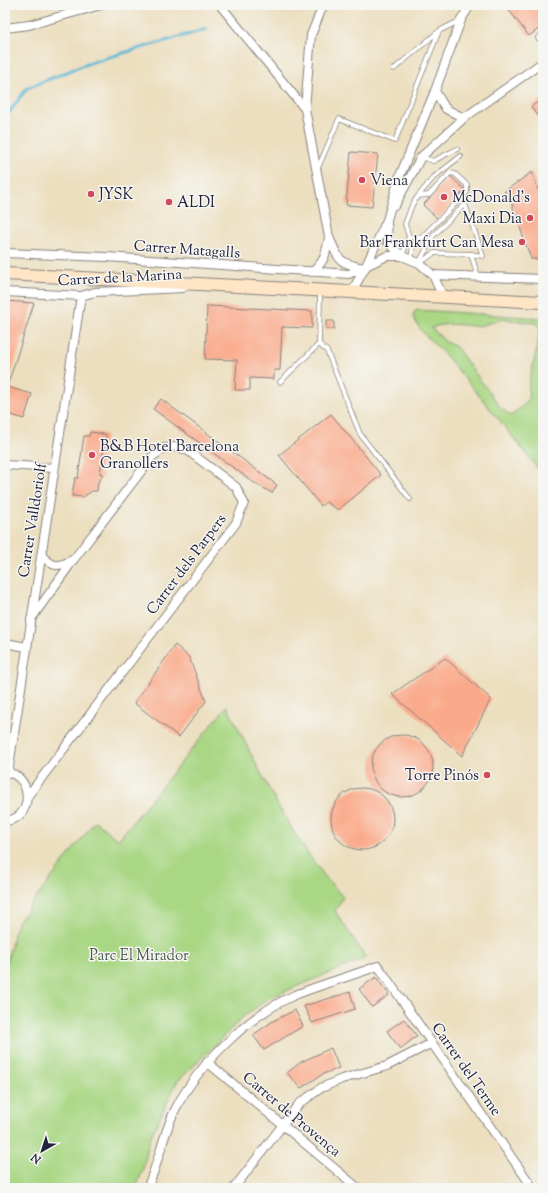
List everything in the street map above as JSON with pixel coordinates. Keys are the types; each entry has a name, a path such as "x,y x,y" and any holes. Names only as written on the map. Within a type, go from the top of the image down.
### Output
{"street":[{"path":"5,28 29,26 101,5"},
{"path":"220,5 304,109"},
{"path":"402,256 388,242 387,220 399,178 435,91 461,20 470,5"},
{"path":"321,6 311,35 304,109 329,237 338,257 346,265 365,268"},
{"path":"352,293 387,220 421,157 464,118 543,62"},
{"path":"435,91 446,108 464,118"},
{"path":"312,272 326,257 329,237"},
{"name":"Carrer Matagalls","path":"5,253 107,257 349,274 365,268 377,260 387,256 402,256 420,263 433,275 443,297"},
{"path":"5,274 543,302"},
{"path":"433,275 478,277 504,274 543,279"},
{"name":"Carrer de la Marina","path":"5,292 81,296 95,292 164,290 212,284"},
{"name":"Carrer Valldoriolf","path":"6,773 32,619 81,296"},
{"name":"Carrer dels Parpers","path":"5,821 16,818 22,812 26,805 27,797 236,524 244,502 236,487 187,450 177,447 164,448 152,457 74,559 32,619"},
{"path":"5,465 54,468"},
{"path":"41,555 49,563 56,566 63,565 74,559"},
{"path":"5,643 27,647"},
{"path":"6,773 23,783 27,797"},
{"name":"Carrer del Terme","path":"207,1062 254,1019 294,996 378,966 533,1188"},
{"path":"234,1188 299,1104 321,1088 342,1079 387,1066 432,1042"},
{"path":"147,1188 175,1109 196,1076 207,1062"},
{"name":"Carrer de Provença","path":"207,1062 357,1188"}],"lane":[{"path":"394,69 439,31 461,20"},
{"path":"317,170 339,119 395,141 439,31"},
{"path":"538,38 543,34"},
{"path":"421,157 434,161 457,149"},
{"path":"402,256 409,237 405,224 412,205 434,177 461,156"},
{"path":"411,259 413,246 423,238 467,192 467,185 455,174 450,173 428,195 418,196"},
{"path":"465,204 483,256 471,254 434,254 420,263 433,236 465,204"},
{"path":"409,237 423,238"},
{"path":"471,254 478,277"},
{"path":"280,382 319,344 320,290"},
{"path":"319,344 327,351 360,434 410,499"}],"green space":[{"path":"415,311 543,318 543,475 448,358 420,328 413,316","holes":["504,319 535,323 540,327 538,344 529,382 528,401 511,416 501,408 456,347 446,342 431,328 447,324 478,326"]},
{"name":"Parc El Mirador","path":"227,706 265,782 293,831 308,854 343,897 335,911 366,958 269,998 244,1016 177,1082 150,1138 143,1169 136,1188 5,1188 5,968 17,923 95,821 118,840"}],"building":[{"path":"505,5 543,5 543,26 529,36"},
{"path":"543,98 543,122 531,107"},
{"name":"Viena","path":"351,152 378,154 372,207 346,205"},
{"name":"Maxi Dia","path":"532,172 543,204 543,259 531,259 510,199 501,197 505,191"},
{"name":"McDonald's","path":"450,176 465,190 438,219 423,205"},
{"path":"5,301 34,303 7,387 32,394 24,419 5,413"},
{"path":"207,306 312,311 312,328 282,327 280,370 274,370 274,379 250,378 250,390 235,390 237,360 205,359"},
{"path":"326,321 334,321 334,329 326,329"},
{"path":"161,399 277,485 272,493 253,482 153,409"},
{"path":"331,414 381,475 338,510 326,502 321,506 279,455"},
{"name":"B&B Hotel Barcelona Granollers","path":"90,432 106,434 100,474 104,474 98,482 97,491 92,491 83,497 72,496 75,478 78,478 84,436 89,436"},
{"path":"175,645 189,657 206,701 179,737 134,703"},
{"path":"445,658 491,699 462,756 392,694"},
{"path":"402,735 414,738 424,744 430,754 433,766 430,778 424,788 414,794 402,797 390,794 380,788 374,778 371,766 374,754 380,744 390,738"},
{"path":"362,788 374,791 384,797 390,807 393,819 390,831 384,841 374,847 362,850 350,847 340,841 334,831 331,819 334,807 340,797 350,791"},
{"path":"376,977 389,995 372,1007 359,989"},
{"path":"350,992 355,1009 312,1023 304,1006"},
{"path":"295,1010 303,1026 264,1050 253,1035 273,1021"},
{"path":"404,1019 417,1036 400,1049 387,1031"},
{"path":"331,1048 339,1068 323,1074 301,1088 287,1073 301,1062"}],"waterway":[{"path":"5,118 27,88 92,62 207,29"}],"place":[{"name":"Viena","path":"362,180"},
{"name":"JYSK","path":"91,194"},
{"name":"McDonald's","path":"444,197"},
{"name":"ALDI","path":"169,202"},
{"name":"Maxi Dia","path":"530,218"},
{"name":"Bar Frankfurt Can Mesa","path":"522,242"},
{"name":"B&B Hotel Barcelona Granollers","path":"92,455"},
{"name":"Torre Pinós","path":"487,775"}]}
